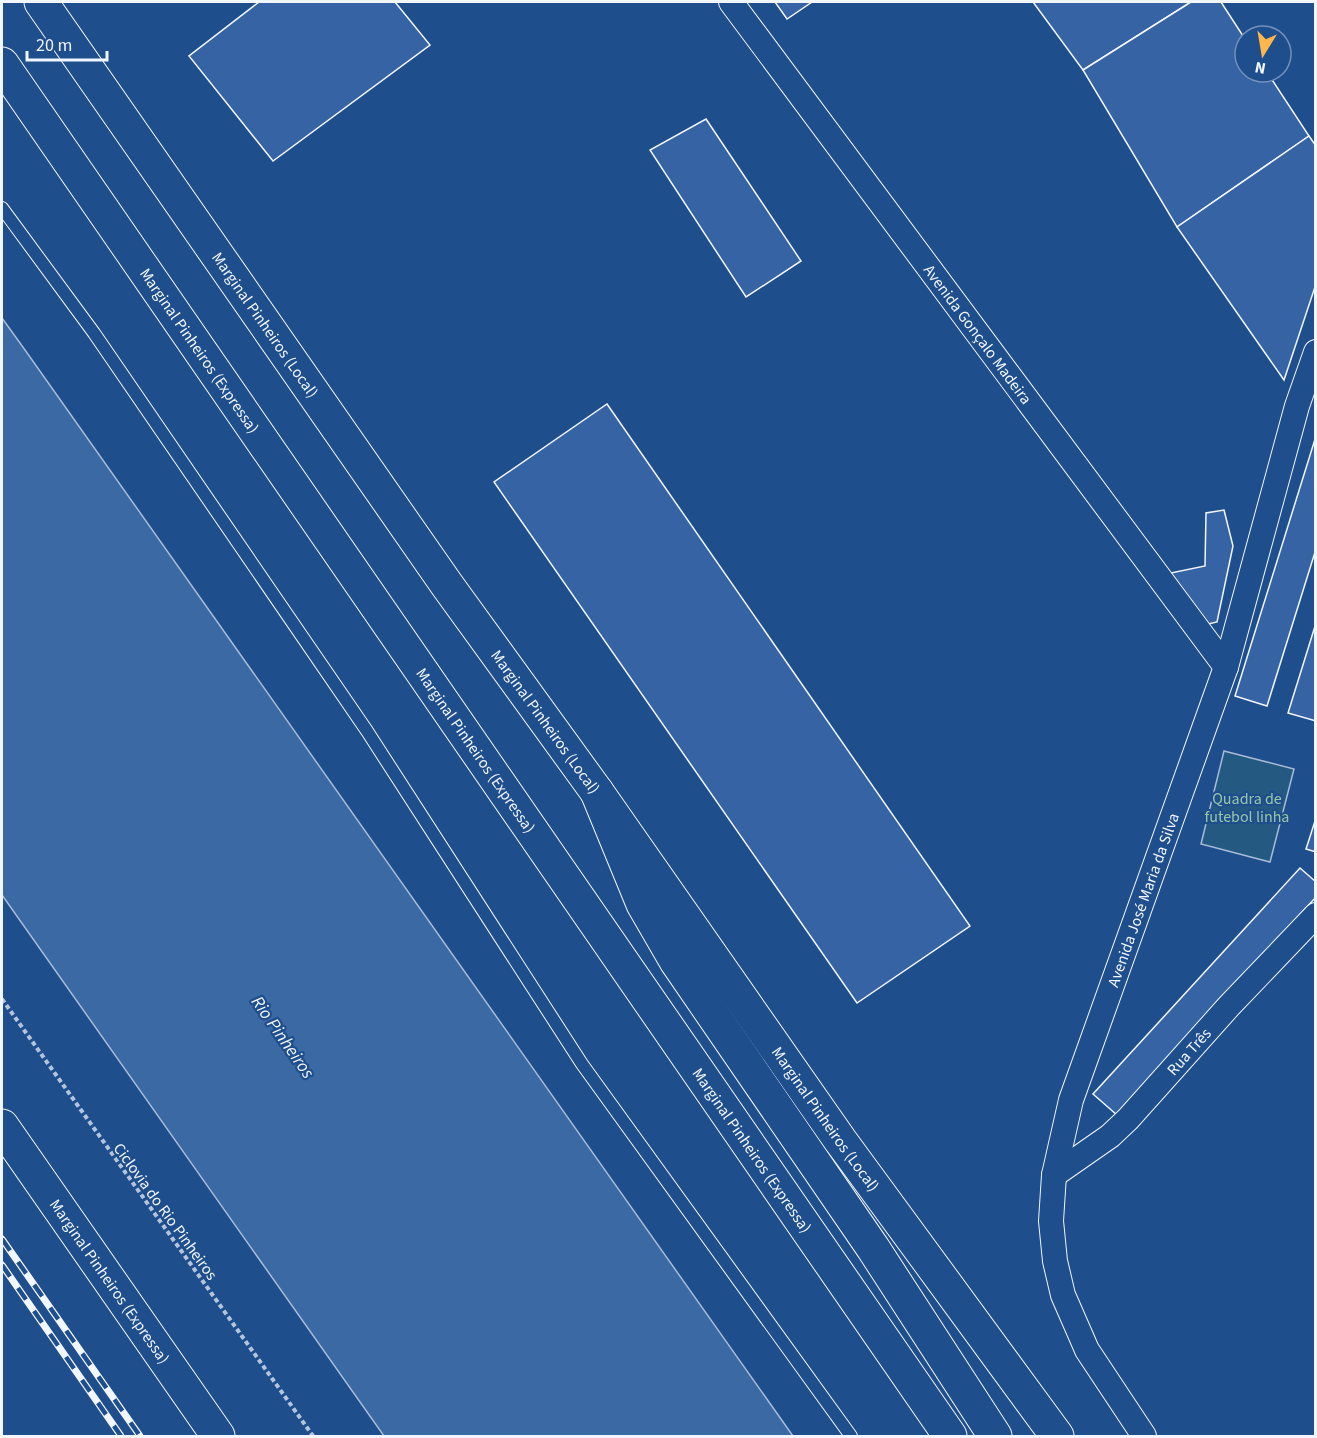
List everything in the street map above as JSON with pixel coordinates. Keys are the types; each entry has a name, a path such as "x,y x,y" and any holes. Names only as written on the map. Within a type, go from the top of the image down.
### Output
{"highway":[{"name":"Marginal Pinheiros (Local)","path":"41,2 440,575 597,792 840,1140 1057,1437"},
{"name":"Marginal Pinheiros (Expressa)","path":"2,64 950,1437"},
{"path":"597,792 643,904 676,961 873,1248 995,1437"},
{"name":"Marginal Pinheiros (Expressa)","path":"2,1126 218,1437"}],"street":[{"name":"Avenida Gonçalo Madeira","path":"731,2 1226,667"},
{"name":"Avenida José Maria da Silva","path":"1144,1437 1087,1350 1063,1295 1055,1261 1051,1221 1054,1175 1071,1100 1226,667 1297,406 1316,352"},
{"name":"Rua Três","path":"1054,1175 1110,1136 1128,1119 1229,1006 1316,915"}],"lane":[{"path":"2,208 94,333 367,730 582,1064 851,1437"}],"path":[{"name":"Ciclovia do Rio Pinheiros","path":"2,999 313,1437"}],"green space":[{"name":"Quadra de futebol linha","path":"1224,751 1294,769 1270,862 1201,844"}],"water":[{"name":"Rio Pinheiros","path":"2,318 793,1436 384,1436 2,895"}],"building":[{"path":"259,2 395,2 430,45 273,161 189,56"},
{"path":"775,2 812,2 787,19"},
{"path":"1033,2 1191,2 1083,70"},
{"path":"1191,2 1221,2 1235,24 1233,24 1233,84 1275,84 1309,136 1177,227 1083,70"},
{"path":"706,119 801,261 746,297 650,150"},
{"path":"1309,136 1316,146 1316,284 1284,380 1177,227"},
{"path":"607,404 970,926 857,1003 494,482"},
{"path":"1316,436 1316,549 1267,706 1235,696"},
{"path":"1224,510 1233,546 1217,622 1200,626 1166,574 1205,566 1206,513"},
{"path":"1316,623 1316,721 1288,713"},
{"path":"1316,818 1316,852 1306,849"},
{"path":"1300,868 1316,882 1316,897 1117,1115 1093,1094"}],"railway":[{"path":"2,1239 140,1436"},
{"path":"2,1265 121,1436"}]}
